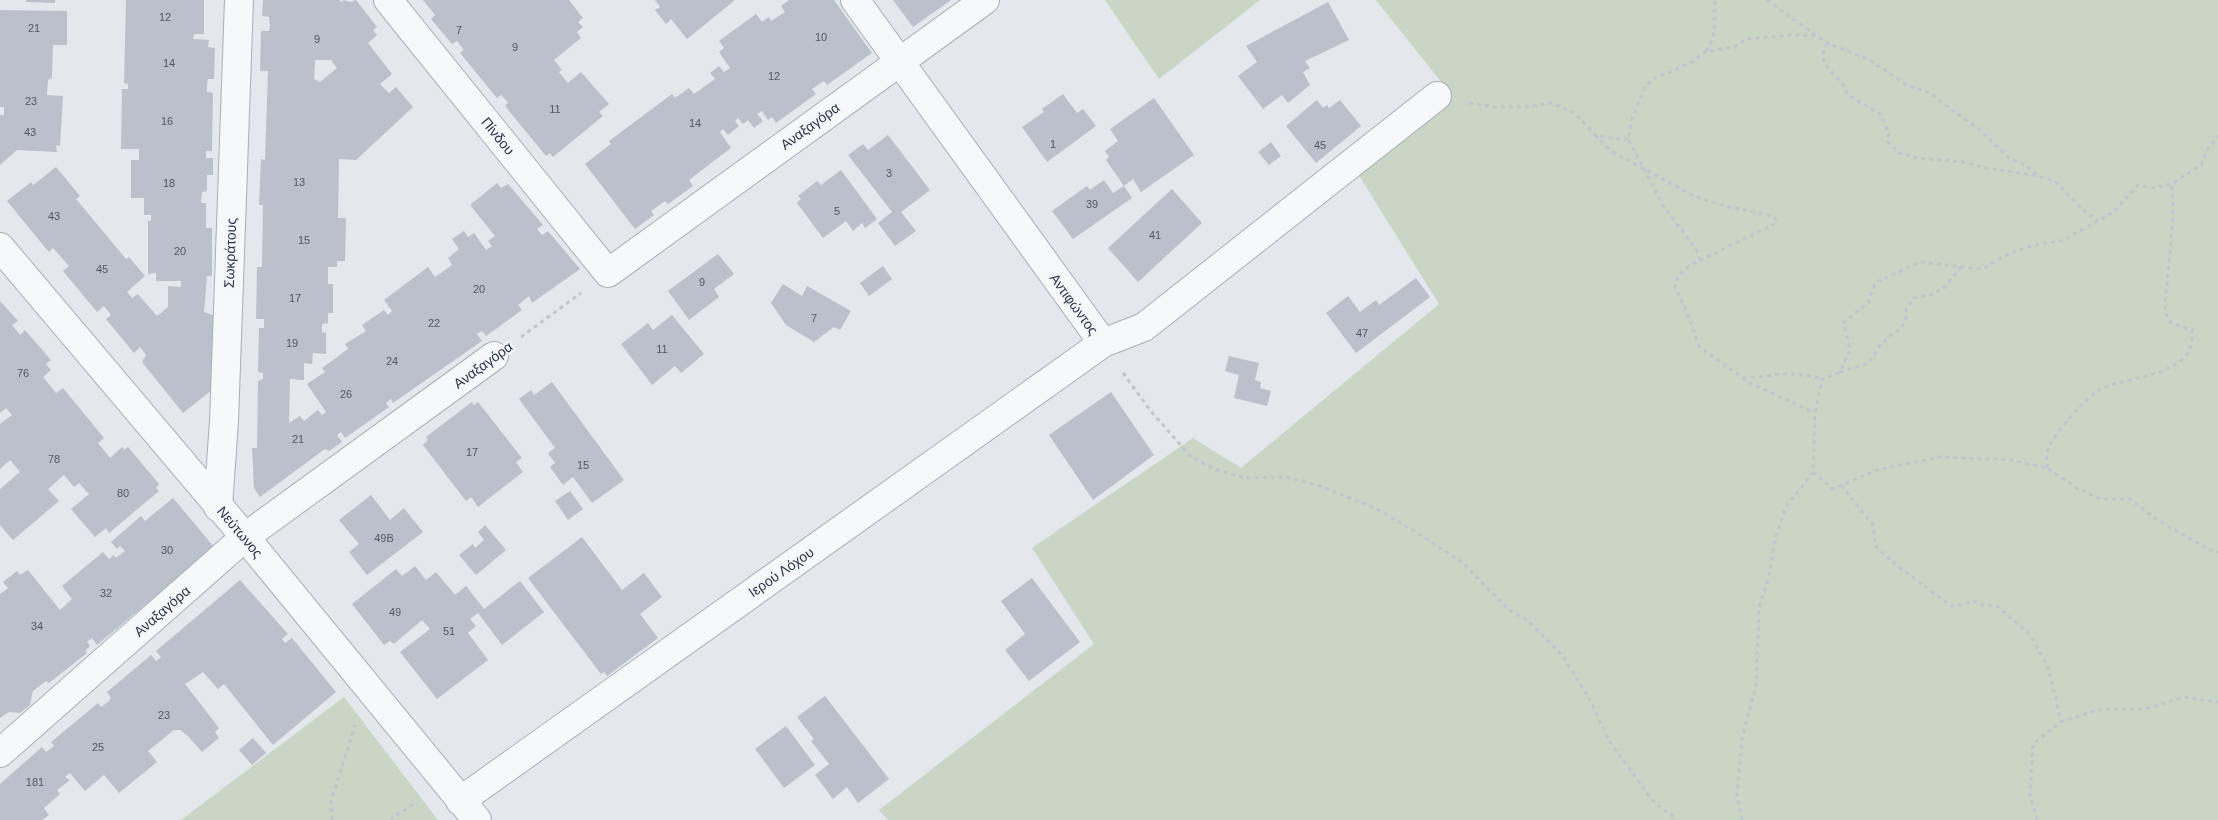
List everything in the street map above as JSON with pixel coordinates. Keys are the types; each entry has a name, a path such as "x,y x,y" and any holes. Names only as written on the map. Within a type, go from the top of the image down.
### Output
{"street":[{"name":"Σωκράτους","path":"218,507 224,421 239,0"},
{"name":"Πίνδου","path":"388,0 608,272"},
{"name":"Αντιφώντος","path":"855,0 1103,343 1144,327 1437,96"},
{"name":"Αναξαγόρα","path":"608,272 985,0"},
{"name":"Νεύτωνος","path":"0,246 245,537 468,810"},
{"name":"Ιερού Λόχου","path":"468,810 1103,343"},
{"name":"Αναξαγόρα","path":"0,753 245,537 494,356"}],"path":[{"path":"1700,260 1696,249 1664,207 1628,139 1632,119 1645,87 1653,79 1692,62 1711,46 1714,30 1714,0"},
{"path":"1767,0 1827,43 1868,59 1907,85 1932,94 1979,128 2008,158 2025,165 2041,177"},
{"path":"1706,52 1734,47 1746,39 1791,35 1816,36"},
{"path":"1827,43 1822,56 1827,67 1843,84 1848,95 1880,114 1889,132 1886,141 1900,153 1938,161 1963,162 1985,168 2041,177 2056,182 2087,214 2098,220"},
{"path":"1437,96 1495,107 1528,107 1552,104 1576,114 1611,151 1694,196 1725,206 1773,216 1777,221 1689,266 1678,276 1676,287 1699,346 1742,378 1815,413"},
{"path":"1595,134 1615,139 1628,139"},
{"path":"1840,372 1850,350 1844,322 1868,303 1875,282 1920,262 1982,269 2008,254 2034,245 2061,241 2114,212 2138,185 2152,188 2172,184 2202,164 2208,148 2218,136"},
{"path":"2047,468 2048,450 2058,433 2100,389 2169,369 2188,351 2193,339 2192,330 2180,324 2171,323 2166,314 2165,303 2173,220 2172,184"},
{"path":"1742,378 1800,374 1822,379 1869,364 1880,347 1891,335 1901,329 1906,318 1906,309 1914,298 1933,294 1944,288 1961,266"},
{"name":"Αναξαγόρα","path":"494,356 608,272"},
{"path":"1103,343 1150,410 1191,457 1217,470 1245,478 1285,477 1320,486 1374,507 1463,562 1509,610 1527,620 1562,655 1588,696 1609,740 1652,800 1677,820"},
{"path":"1742,820 1737,796 1742,738 1756,686 1759,607 1769,577 1775,538 1786,506 1813,472 1815,413 1822,379"},
{"path":"1813,472 1833,489 1877,470 1940,456 2011,460 2047,468 2077,488 2101,499 2130,499 2159,521 2214,552 2218,552"},
{"path":"1841,485 1873,525 1876,547 1902,569 1951,606 1963,605 1973,601 1983,605 1996,605 2029,634 2048,667 2061,722"},
{"path":"332,820 331,802 355,723 359,677"},
{"path":"2037,820 2030,794 2033,744 2061,722 2100,709 2146,709 2183,697 2218,702"}],"green space":[{"path":"1105,0 1260,0 1159,79"},
{"path":"1376,0 2218,0 2218,820 888,820 879,810 1094,644 1032,548 1193,438 1241,468 1439,304 1353,166 1446,88"},
{"path":"344,697 438,820 181,820"}],"building":[{"path":"26,0 55,0 55,3 26,2"},
{"path":"126,0 204,0 204,34 194,34 193,39 209,40 208,47 215,48 214,79 208,79 207,85 207,92 213,93 212,151 206,151 206,158 213,158 213,175 207,175 207,191 202,192 201,203 206,203 206,228 212,228 212,276 207,276 204,312 213,315 212,390 183,413 142,362 146,355 140,347 134,353 106,319 111,315 104,306 97,312 63,271 69,266 53,248 49,252 7,201 31,182 33,185 56,167 80,196 76,199 126,259 129,257 145,276 127,292 132,298 138,294 157,316 168,307 168,286 181,287 181,281 156,281 156,273 148,274 148,221 151,221 151,215 144,215 144,198 131,198 131,160 139,160 139,149 121,149 122,89 128,89 128,84 124,83"},
{"path":"263,0 339,0 341,2 344,0 350,2 356,0 377,27 373,30 377,35 368,43 392,74 380,84 389,93 396,87 413,107 356,160 339,159 338,218 346,218 345,261 337,261 337,267 328,267 328,284 333,284 333,313 328,313 328,323 322,324 322,332 326,333 326,354 313,353 312,364 304,363 304,380 290,379 289,423 300,416 304,421 318,410 322,415 326,412 307,384 325,372 322,368 348,349 345,344 366,331 362,325 384,310 388,315 392,311 384,300 428,267 435,277 452,265 448,258 459,249 452,239 464,231 468,237 474,233 486,250 492,246 488,241 495,236 470,205 497,183 501,188 508,184 543,225 537,229 542,235 548,231 580,269 532,303 529,296 518,305 522,310 486,336 482,331 477,334 482,341 393,403 391,399 386,403 389,407 345,438 341,432 337,435 342,442 329,451 325,449 260,497 254,488 252,448 257,448 258,381 263,379 263,373 258,372 259,328 264,328 264,319 256,319 257,267 262,267 263,205 259,205 261,159 265,160 268,71 260,71 261,31 269,31 270,25 269,17 262,16","holes":["315,60 331,60 337,68 320,82 314,79"]},
{"path":"423,0 569,0 583,18 578,22 583,27 577,32 581,38 554,60 562,70 559,72 568,83 581,72 609,104 599,112 603,116 553,157 550,153 546,156 505,106 508,103 506,100 501,95 497,98 460,53 464,50 457,41 452,44 431,19 435,15"},
{"path":"655,0 735,0 687,39 671,19 666,24 655,10 660,7"},
{"path":"789,0 834,0 872,53 827,85 824,81 812,89 816,94 776,123 772,117 768,120 762,111 757,114 763,121 754,128 748,120 743,124 738,118 735,121 739,126 728,135 723,129 720,132 731,148 689,180 693,186 668,204 665,201 651,211 654,215 635,229 585,164 611,144 609,141 672,94 675,98 689,88 694,94 715,79 710,73 719,66 724,72 730,68 719,52 724,48 719,41 756,14 762,22 769,17 771,21 785,12 781,6"},
{"path":"893,0 951,0 913,27"},
{"path":"1328,2 1349,40 1305,61 1310,68 1303,72 1310,85 1288,103 1282,95 1263,109 1238,76 1257,62 1246,46"},
{"path":"0,10 67,11 67,45 53,45 52,78 48,80 47,95 63,96 60,146 56,145 57,152 17,150 0,165 0,115 4,115 4,107 0,107"},
{"path":"1063,94 1077,113 1083,109 1096,126 1047,162 1022,127 1044,112 1042,109"},
{"path":"1154,98 1194,155 1141,192 1133,179 1124,186 1106,160 1109,157 1105,151 1118,141 1110,129"},
{"path":"1317,100 1323,108 1327,105 1329,108 1340,100 1361,126 1316,163 1286,126"},
{"path":"888,135 930,190 901,212 916,231 895,246 878,223 892,212 848,155 863,144 868,150"},
{"path":"1271,142 1281,156 1269,165 1258,152"},
{"path":"841,170 877,219 865,228 862,223 853,231 846,221 823,238 797,203 801,199 798,196 817,181 821,185"},
{"path":"1104,180 1113,193 1124,186 1132,198 1073,239 1052,211 1087,186 1090,190"},
{"path":"1172,189 1202,223 1138,282 1108,248"},
{"path":"718,254 734,274 714,289 719,297 689,320 668,291"},
{"path":"883,266 892,279 869,296 860,283"},
{"path":"1416,278 1430,297 1356,353 1326,313 1348,296 1360,312 1376,300 1379,305"},
{"path":"783,284 802,296 807,286 851,311 840,330 834,327 814,342 786,325 771,303"},
{"path":"0,301 18,321 12,325 20,335 25,330 51,360 46,364 51,370 43,377 56,393 63,388 104,438 98,443 110,458 122,447 124,450 128,447 159,484 156,488 159,491 109,533 106,528 95,537 71,509 89,494 79,483 74,487 64,475 48,489 59,501 13,540 0,525 0,489 20,472 10,460 0,469 0,424 12,415 6,408 0,413"},
{"path":"672,315 704,354 681,373 675,366 652,385 621,344 648,323 653,330"},
{"path":"1229,356 1259,363 1255,380 1261,382 1260,388 1271,391 1267,406 1234,398 1239,375 1225,371"},
{"path":"552,382 624,480 592,503 573,477 563,485 550,467 555,463 548,453 555,448 519,399 531,390 534,395"},
{"path":"1111,392 1154,455 1093,500 1049,435"},
{"path":"472,402 474,405 478,402 522,458 516,462 523,472 478,507 471,497 466,501 423,445 428,440 426,437"},
{"path":"570,491 583,509 568,520 555,501"},
{"path":"371,495 390,520 404,508 423,532 367,575 349,552 359,544 339,520"},
{"path":"173,498 214,547 97,645 92,638 87,642 90,646 85,651 87,653 49,683 46,681 33,691 30,705 20,713 9,712 0,718 0,594 8,588 3,582 17,571 20,575 28,570 60,610 72,599 62,586 103,552 109,559 114,555 116,558 125,551 120,546 117,549 111,542 141,516 145,521"},
{"path":"485,525 506,550 476,575 459,555 473,544 475,548 484,540 478,532"},
{"path":"582,537 622,590 644,573 662,597 640,614 658,638 607,676 604,672 601,674 528,578"},
{"path":"415,566 426,580 436,572 455,595 466,586 484,609 520,581 544,612 502,645 478,613 470,619 476,626 468,633 488,660 437,699 400,652 430,629 422,620 394,644 390,641 384,645 352,604 396,569 402,576"},
{"path":"1032,578 1080,642 1029,681 1005,650 1025,634 1001,601"},
{"path":"240,580 288,634 282,639 285,643 292,638 336,692 273,745 224,684 218,689 203,672 185,684 219,728 215,732 219,738 202,752 188,736 180,730 174,730 148,751 157,762 119,793 104,775 85,791 70,773 65,777 70,780 57,790 60,794 44,808 49,815 42,820 0,820 0,784 42,747 46,752 54,746 51,742 98,703 101,707 108,702 111,698 107,692 151,655 156,661 161,657 156,651"},
{"path":"825,696 889,779 858,803 847,787 833,799 815,775 829,764 811,741 814,739 797,717"},
{"path":"786,726 815,765 784,788 755,749"},
{"path":"253,738 266,753 252,765 239,750"}]}
